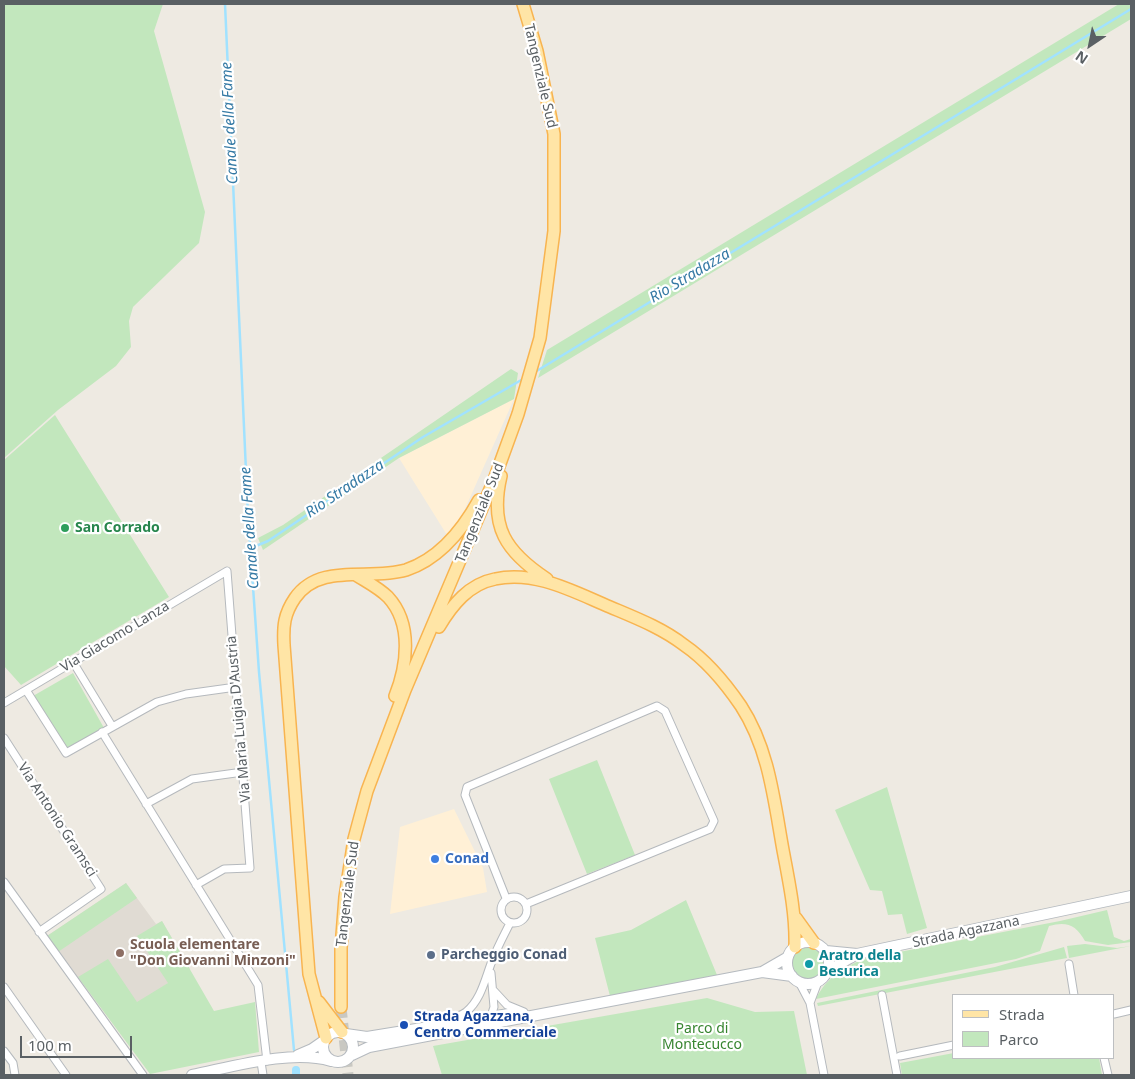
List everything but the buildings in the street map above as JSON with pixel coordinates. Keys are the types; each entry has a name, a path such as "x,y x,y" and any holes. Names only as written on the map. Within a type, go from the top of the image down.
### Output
{"main road":[{"name":"Tangenziale Sud","path":"340,1007 341,948 345,897 354,839 376,765 499,464 511,432 540,338 554,231 554,134 537,51 523,6"},
{"path":"511,432 497,495 499,523 512,550 519,559 553,583 656,626 684,644 702,660 740,705 752,725 768,765 795,916 792,952 787,964 796,979"},
{"path":"332,1061 324,1054 326,1039 309,974 284,618 300,592 312,582 340,574 382,574 407,569 439,551 474,510 499,464"},
{"path":"356,575 389,598 401,624 406,654 403,672 388,715 376,765"},
{"path":"408,683 444,618 456,602 475,586 493,579 511,577 553,583"},
{"name":"Strada Agazzana","path":"826,951 857,954 1131,898"},
{"path":"795,916 814,943 826,951 829,958 828,971"},
{"path":"762,972 807,942 814,943"},
{"path":"192,1075 231,1072 264,1062 306,1055 340,1062 369,1047 762,972 796,979 806,984 818,982 828,971 857,954"},
{"path":"315,995 354,1046 352,1055"},
{"path":"306,1055 332,1033 367,1037 492,1016 575,1007"}],"street":[{"name":"Via Giacomo Lanza","path":"4,703 226,571"},
{"name":"Via Maria Luigia D'Austria","path":"196,885 224,868 250,868 226,571"},
{"path":"73,662 112,726"},
{"path":"26,690 66,753 156,702 186,694 236,687"},
{"path":"506,898 465,795 467,787 657,706 666,711 714,821 710,829 526,904"},
{"path":"102,732 258,985 264,1062 263,1075"},
{"name":"Via Antonio Gramsci","path":"4,738 101,888 39,932"},
{"path":"146,804 192,779 243,772"},
{"path":"4,882 143,1075"},
{"path":"515,896 526,904 525,916 519,922 510,923 504,919 500,912 501,904 506,898 515,896"},
{"path":"429,1027 438,1020 460,1016 471,1007 483,988 492,960 510,923"},
{"path":"420,1038 440,1030 487,1021 492,1016 494,1007 491,987 492,960"},
{"path":"1069,964 1074,994"},
{"path":"796,979 810,1003 824,1075"},
{"path":"810,1003 818,982"},
{"path":"4,987 66,1075"},
{"path":"491,987 507,1005 524,1012"},
{"path":"882,995 897,1075"},
{"path":"1115,1014 1131,1010"},
{"path":"900,1056 952,1045"},
{"path":"4,1051 13,1063 15,1075"},
{"path":"1104,1059 1108,1075"}],"shaded area":[{"path":"514,399 460,520 447,535 399,458"},
{"name":"Conad","path":"454,809 483,868 487,892 390,914 400,827"},
{"name":"Scuola elementare \"Don Giovanni Minzoni\"","path":"126,883 156,924 162,921 190,969 111,1021 47,936"}],"green space":[{"path":"4,4 163,4 154,31 205,212 199,243 133,307 129,321 131,347 116,366 58,410 4,458"},
{"path":"1119,4 1131,4 1131,19 538,378 547,350"},
{"path":"511,369 518,373 514,399 399,458 263,550 258,538 283,525"},
{"name":"San Corrado","path":"55,415 169,597 21,685 4,666 4,460"},
{"path":"73,673 104,728 67,750 33,696"},
{"path":"597,760 635,855 587,874 549,779"},
{"path":"887,787 927,928 907,934 902,914 888,915 882,891 870,890 835,810"},
{"path":"126,883 137,898 58,952 47,936"},
{"path":"686,900 717,975 610,996 595,938 631,930"},
{"path":"1107,910 1114,937 1124,941 1131,939 1131,942 1108,945 1085,941 1078,931 1066,924 1049,926 1040,951 1016,959 816,999 824,986 835,975 863,959 1060,921"},
{"path":"162,921 214,1011 255,1002 259,1052 150,1074 78,977 108,959 137,1002 168,983 137,936"},
{"path":"1085,944 1117,948 1131,946 1069,958 1067,946"},
{"path":"808,946 820,951 825,963 820,975 808,980 796,975 791,963 796,951"},
{"path":"1064,947 1067,958 818,1006 817,1003 995,967"},
{"name":"Parco di Montecucco","path":"707,998 755,1012 794,1011 807,1075 442,1075 433,1046"},
{"path":"952,1053 952,1059 1099,1059 1102,1075 902,1075 900,1063"}],"waterway":[{"name":"Canale della Fame","path":"225,4 248,516 259,672 294,1050"},
{"name":"Rio Stradazza","path":"535,372 1131,9"},
{"name":"Rio Stradazza","path":"251,548 268,541 423,437 523,379"},
{"name":"Canale della Fame","path":"296,1070 296,1075"}],"tunnel":[{"path":"341,1007 348,1075"}],"place":[{"name":"San Corrado","path":"65,528"},
{"name":"Conad","path":"435,859"},
{"name":"Scuola elementare \"Don Giovanni Minzoni\"","path":"120,953"},
{"name":"Parcheggio Conad","path":"431,955"},
{"name":"Aratro della Besurica","path":"809,964"},
{"name":"Strada Agazzana, Centro Commerciale","path":"404,1025"}]}
